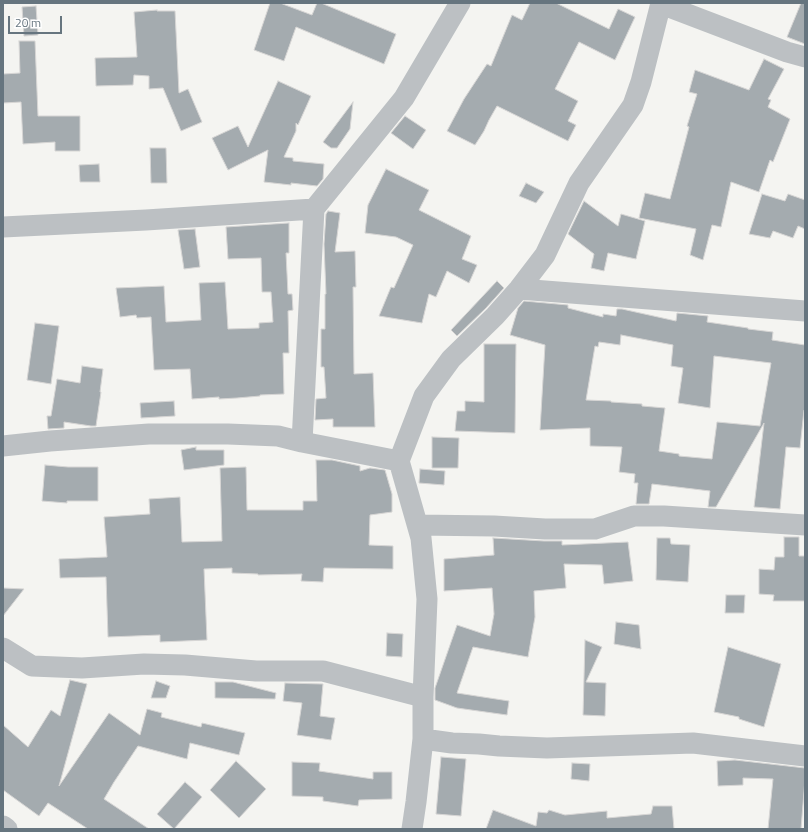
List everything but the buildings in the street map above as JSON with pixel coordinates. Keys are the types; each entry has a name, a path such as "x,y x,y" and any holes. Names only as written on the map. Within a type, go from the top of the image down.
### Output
{"street":[{"path":"302,442 314,209 404,98 460,3"},
{"path":"412,829 423,739 427,599 421,538 398,461 424,396 451,359 495,316 519,289 545,255 579,183 634,105 661,4 787,52 805,57"},
{"path":"3,227 146,220 314,209"},
{"path":"519,289 805,311"},
{"path":"3,446 149,434 228,434 278,436 398,461"},
{"path":"418,525 595,529 634,516 664,516 805,526"},
{"path":"3,648 32,666 82,668 158,664 256,671 322,671 423,697"},
{"path":"423,739 452,743 547,748 693,743 805,756"},
{"path":"3,826 7,829"}]}
